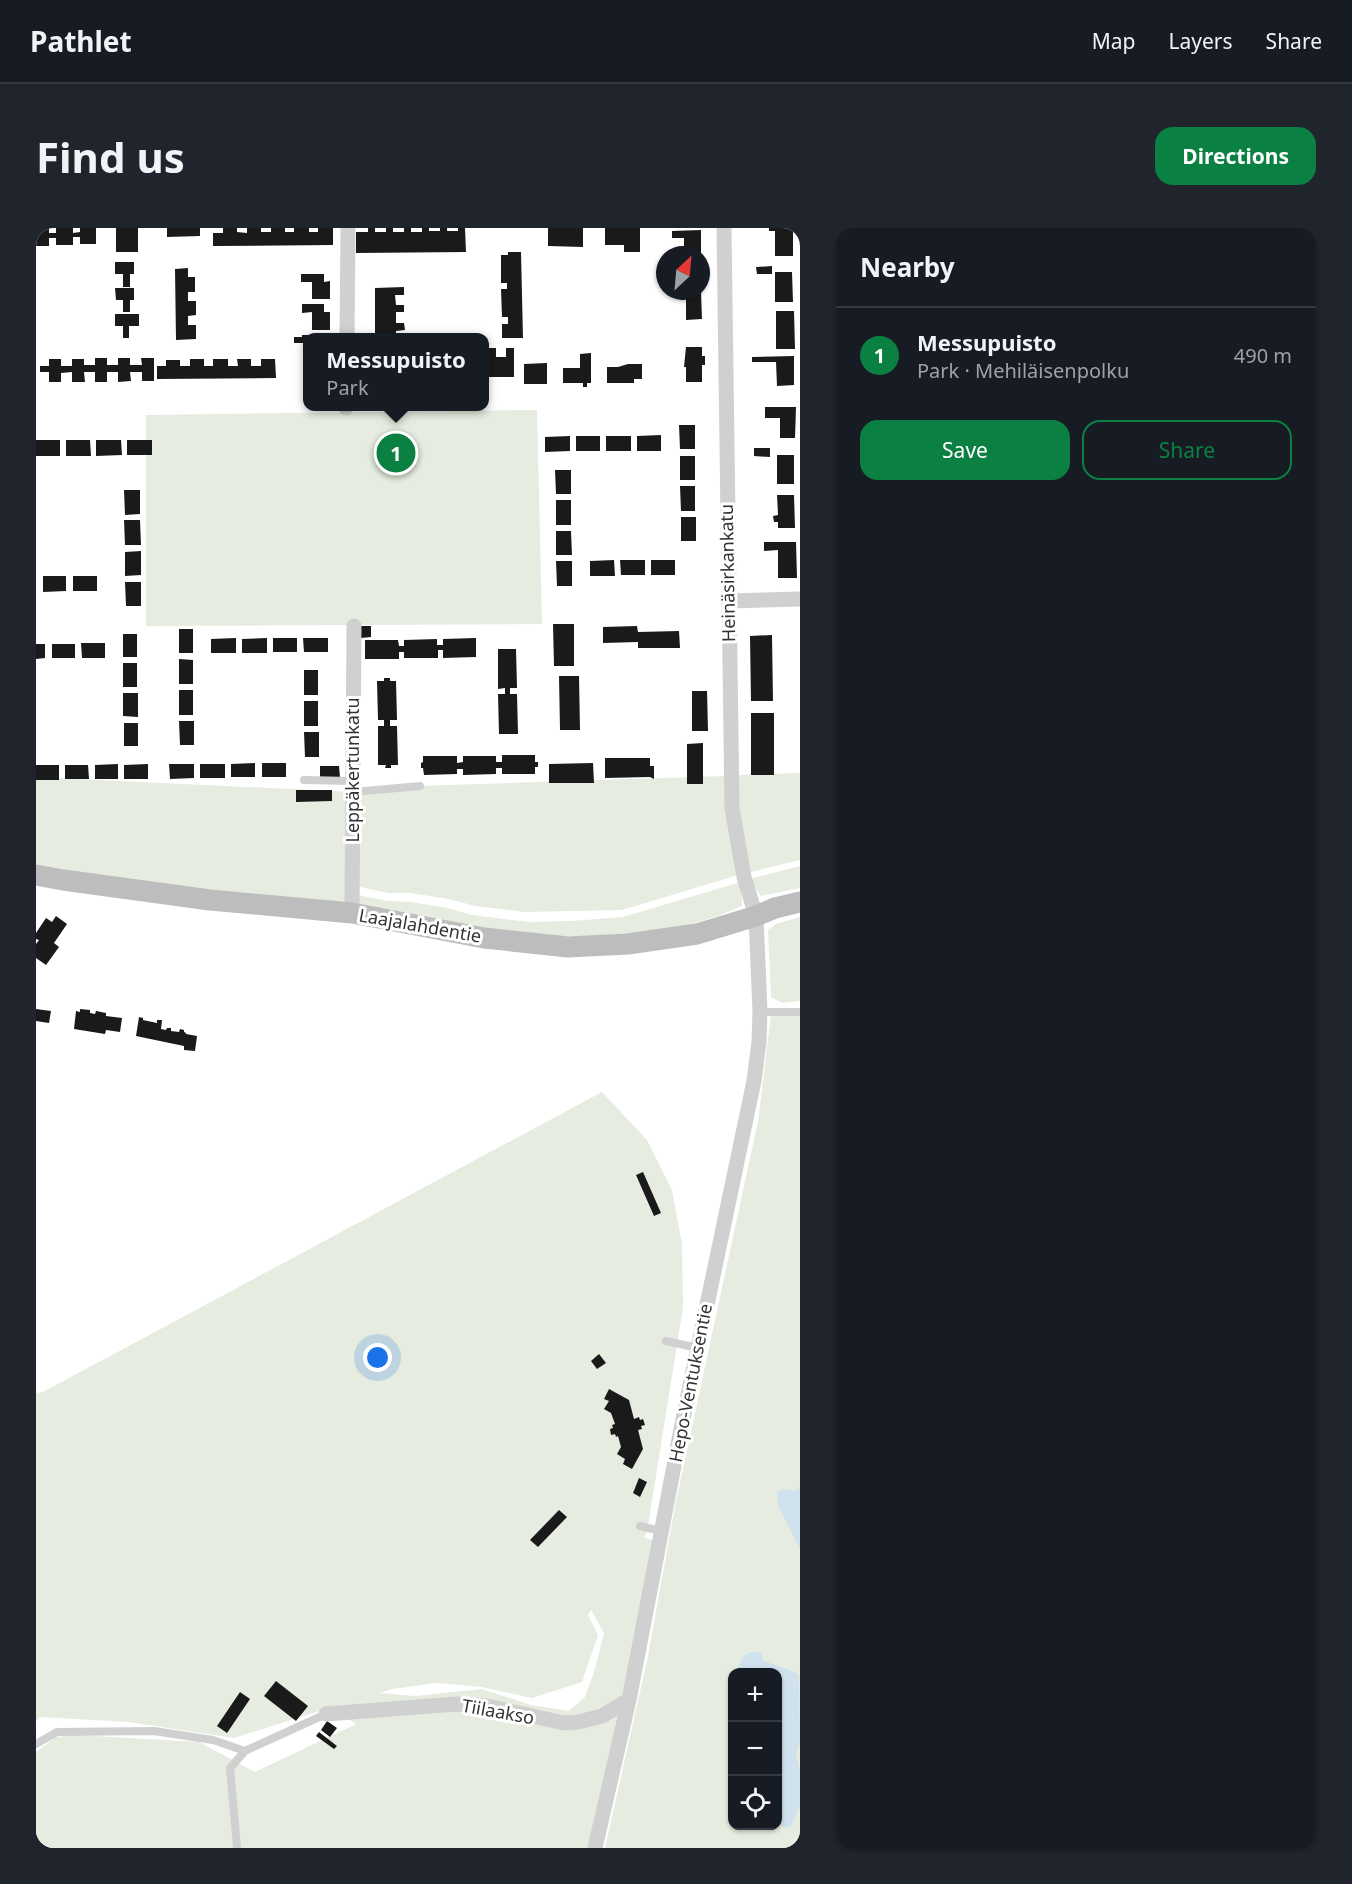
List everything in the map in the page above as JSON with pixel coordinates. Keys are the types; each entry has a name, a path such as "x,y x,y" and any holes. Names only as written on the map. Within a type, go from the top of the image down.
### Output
{"street":[{"path":"347,333 348,228"},
{"name":"Heinäsirkankatu","path":"723,228 732,808 744,878 756,916"},
{"path":"728,601 800,599"},
{"name":"Leppäkertunkatu","path":"352,913 354,626"},
{"name":"Laajalahdentie","path":"36,875 210,900 352,913 484,938 568,946 628,944 697,934 800,902"},
{"name":"Hepo-Ventuksentie","path":"595,1848 628,1700 754,1081 760,1012 756,916"},
{"name":"Tiilaakso","path":"326,1714 458,1704 487,1706 564,1723 602,1716 628,1700"}],"lane":[{"path":"304,780 352,787 420,786"},
{"path":"760,1012 800,1012"},
{"path":"666,1341 698,1348"},
{"path":"640,1526 662,1531"},
{"path":"237,1848 230,1768 245,1751 326,1714"},
{"path":"36,1744 57,1732 154,1731 213,1740 245,1751"}],"shaded area":[{"path":"537,410 542,624 146,626 146,415"},
{"path":"800,773 800,860 750,872 738,807 736,775"},
{"path":"726,776 738,875 622,910 525,912 475,906 410,893 388,893 356,886 358,791 420,786"},
{"path":"36,777 353,792 352,913 36,875"},
{"path":"800,866 800,888 761,896 749,879"},
{"path":"741,882 742,906 696,922 649,932 601,936 552,936 504,932 407,917 360,909 358,895 448,908 472,915 529,922 572,921 623,917"},
{"path":"800,917 800,1001 782,1003 771,997 768,930 776,924"},
{"path":"800,1012 800,1848 605,1848 648,1656 675,1506 758,1121 771,1015"},
{"path":"602,1092 647,1140 672,1190 682,1244 683,1307 647,1532 644,1537 659,1543 595,1848 36,1848 36,1752 56,1737 78,1735 199,1742 255,1772 356,1724 332,1707 234,1738 129,1722 41,1717 36,1721 36,1393 43,1392","holes":["591,1610 604,1633 585,1697 569,1711 531,1705 482,1689 415,1696 379,1693 437,1683 482,1687 532,1698 582,1682 598,1635 588,1615"]}],"water":[{"path":"800,1487 800,1549 778,1506 777,1492 784,1489 794,1491"},
{"path":"750,1652 758,1652 762,1654 763,1660 799,1675 800,1742 796,1754 800,1772 800,1805 792,1825 788,1828 782,1825 782,1668 739,1668 744,1656"}],"building":[{"path":"36,228 49,228 49,233 56,233 56,228 73,228 73,233 80,232 80,228 96,228 96,244 80,244 80,237 73,237 73,245 56,245 56,238 49,238 49,246 36,246"},
{"path":"116,228 138,228 138,252 116,252"},
{"path":"167,228 200,228 200,236 167,237"},
{"path":"223,228 237,228 237,232 247,233 247,228 261,228 261,232 271,232 271,228 285,228 285,232 294,232 294,228 309,228 309,232 318,232 318,228 333,228 333,245 213,246 213,233 223,233"},
{"path":"368,228 375,228 375,232 386,232 386,228 393,228 393,232 404,232 404,228 411,228 411,232 422,232 422,228 429,228 429,231 440,231 440,228 447,228 447,231 458,231 458,228 465,228 466,252 356,253 356,232 368,232"},
{"path":"548,228 583,228 583,247 548,246"},
{"path":"605,228 640,228 640,252 624,252 624,245 605,245"},
{"path":"769,228 793,228 793,256 775,256 775,231 769,231"},
{"path":"701,230 701,246 684,246 684,238 672,238 672,231"},
{"path":"508,252 521,252 523,338 502,338 502,324 508,324 508,317 502,317 501,289 507,289 507,283 501,283 501,255 508,255"},
{"path":"115,262 134,262 134,274 130,274 130,287 123,287 123,274 115,274"},
{"path":"772,266 772,274 757,274 756,267"},
{"path":"188,268 188,277 195,277 195,292 188,292 188,301 196,301 196,315 188,316 188,325 196,325 196,339 176,340 175,269"},
{"path":"775,272 792,272 793,302 775,302"},
{"path":"301,274 324,274 324,282 330,281 330,299 312,299 312,282 301,282"},
{"path":"404,287 404,295 395,295 396,305 404,305 404,312 396,312 396,323 404,323 405,330 396,331 396,333 375,333 375,288"},
{"path":"115,288 134,288 134,300 130,300 130,312 123,312 123,300 116,300"},
{"path":"686,300 701,300 702,319 686,320"},
{"path":"302,304 324,304 324,312 330,312 330,330 312,330 312,312 302,313"},
{"path":"776,311 794,311 795,349 776,349"},
{"path":"115,314 139,314 139,326 129,326 129,338 123,338 123,326 115,326"},
{"path":"303,335 303,343 294,343 294,337"},
{"path":"686,347 702,347 705,365 702,365 702,382 686,382 686,367 684,367"},
{"path":"489,348 496,348 496,357 506,357 506,348 514,348 514,377 489,377"},
{"path":"591,353 591,383 583,387 583,383 563,383 563,368 580,368 580,354"},
{"path":"794,356 794,385 777,386 776,362 752,362 752,357"},
{"path":"95,358 107,358 107,365 118,365 118,358 130,358 130,365 142,365 141,358 154,358 154,381 142,381 142,372 130,372 131,381 118,382 118,372 107,372 107,382 95,382 95,372 84,372 85,382 72,382 72,372 61,373 61,382 49,382 49,372 40,372 40,366 49,366 49,359 61,359 61,366 72,366 72,359 84,359 84,365 95,365"},
{"path":"190,359 204,359 204,366 213,366 213,359 228,359 228,366 238,366 237,359 251,359 251,366 261,366 261,359 275,359 276,378 157,379 157,366 166,366 166,360 180,360 180,366 190,366"},
{"path":"547,363 547,384 524,384 524,364"},
{"path":"642,364 642,379 634,379 634,383 607,383 607,367"},
{"path":"765,407 796,407 795,438 780,438 780,418 765,418"},
{"path":"679,425 695,425 695,449 680,449"},
{"path":"661,435 661,451 637,451 637,436"},
{"path":"570,436 570,451 545,452 545,437"},
{"path":"576,436 600,436 600,451 576,451"},
{"path":"606,436 631,436 631,451 606,451"},
{"path":"36,440 60,440 60,456 36,456"},
{"path":"66,440 90,440 91,456 66,456"},
{"path":"96,440 121,440 122,455 96,456"},
{"path":"127,440 152,440 152,455 127,455"},
{"path":"754,448 770,448 770,457 754,456"},
{"path":"777,455 794,455 794,484 777,484"},
{"path":"680,456 695,456 695,480 680,480"},
{"path":"555,470 571,470 571,494 556,494"},
{"path":"680,486 695,486 695,511 681,511"},
{"path":"124,490 140,490 140,514 125,515"},
{"path":"777,495 794,495 795,528 778,528 778,522 774,522 773,516 778,515"},
{"path":"556,500 571,500 571,525 556,525"},
{"path":"681,517 696,517 696,541 681,541"},
{"path":"124,520 140,520 141,545 125,545"},
{"path":"556,531 571,531 572,555 556,555"},
{"path":"764,542 796,542 797,578 778,578 778,550 764,551"},
{"path":"141,551 141,575 125,576 125,552"},
{"path":"614,560 615,576 590,576 590,561"},
{"path":"620,560 645,560 645,575 621,575"},
{"path":"651,560 675,560 675,575 651,575"},
{"path":"556,561 572,561 572,586 557,586"},
{"path":"43,576 66,576 66,591 43,592"},
{"path":"73,576 97,576 97,591 73,591"},
{"path":"125,582 141,582 141,606 126,606"},
{"path":"553,624 574,624 574,666 554,666"},
{"path":"361,626 371,626 371,637 361,638"},
{"path":"637,626 638,632 679,631 680,648 638,648 638,642 603,643 603,627"},
{"path":"179,629 193,629 193,653 179,653"},
{"path":"123,634 137,634 137,657 123,657"},
{"path":"772,635 773,701 751,701 750,636"},
{"path":"236,638 236,653 211,653 211,639"},
{"path":"267,638 267,653 242,653 242,639"},
{"path":"273,638 297,638 297,652 273,652"},
{"path":"303,638 328,638 328,652 304,652"},
{"path":"476,638 476,657 443,658 443,650 438,650 438,658 404,658 404,652 399,652 399,659 365,659 365,640 398,640 399,646 404,646 404,640 437,639 437,645 443,645 443,639"},
{"path":"81,643 105,643 105,658 82,658"},
{"path":"36,644 45,644 45,658 36,659"},
{"path":"52,644 75,644 75,658 52,658"},
{"path":"498,649 516,649 517,688 510,688 510,694 517,694 518,734 499,734 498,694 505,694 505,688 498,689"},
{"path":"179,659 193,660 193,684 179,684"},
{"path":"123,663 137,663 137,687 123,687"},
{"path":"304,670 318,670 318,695 304,695"},
{"path":"559,676 579,676 580,730 560,730"},
{"path":"384,678 396,681 397,720 390,720 390,726 397,726 398,765 391,765 391,768 378,765 378,726 384,726 384,720 378,720 377,681 384,681"},
{"path":"179,690 193,690 193,715 179,715"},
{"path":"692,691 707,691 708,731 692,731"},
{"path":"123,693 138,693 138,717 123,716"},
{"path":"304,701 318,701 318,726 304,726"},
{"path":"751,713 774,713 774,775 751,775"},
{"path":"179,721 194,721 194,745 180,745"},
{"path":"124,723 138,723 138,746 124,746"},
{"path":"304,732 319,732 319,757 305,757"},
{"path":"703,743 703,784 687,784 687,744"},
{"path":"502,755 535,755 538,767 535,767 535,774 502,774 502,768 496,768 496,774 463,775 463,769 457,769 457,774 424,775 423,768 421,768 423,756 457,756 457,763 463,762 463,756 496,756 496,762 502,762"},
{"path":"605,758 650,758 650,766 654,766 654,779 650,777 605,778"},
{"path":"255,763 255,777 231,777 231,764"},
{"path":"262,763 286,763 286,777 262,777"},
{"path":"593,763 594,783 549,783 549,764"},
{"path":"118,764 118,779 95,779 95,765"},
{"path":"148,764 148,779 124,779 124,765"},
{"path":"169,764 194,764 194,778 170,779"},
{"path":"200,764 225,764 225,778 200,778"},
{"path":"36,765 59,765 59,780 36,780"},
{"path":"65,765 88,765 89,779 65,779"},
{"path":"320,766 339,766 340,777 320,778"},
{"path":"296,790 332,790 332,801 296,802"},
{"path":"56,916 67,924 54,943 59,947 46,965 36,958 36,944 39,940 36,939 36,933 46,918 52,922"},
{"path":"36,1009 51,1011 49,1023 36,1021"},
{"path":"80,1009 90,1010 90,1013 95,1014 96,1011 106,1013 106,1016 122,1018 120,1032 106,1030 105,1034 74,1029 76,1011 80,1012"},
{"path":"139,1017 157,1023 157,1020 162,1020 161,1029 171,1028 171,1031 179,1032 180,1029 186,1034 197,1036 195,1051 184,1050 184,1046 136,1036"},
{"path":"643,1172 661,1213 654,1216 636,1175"},
{"path":"599,1354 606,1363 597,1369 591,1361"},
{"path":"609,1389 629,1400 634,1419 639,1417 640,1420 643,1419 645,1425 638,1430 643,1449 632,1469 623,1464 625,1459 617,1454 621,1447 618,1436 611,1435 610,1429 615,1424 611,1413 604,1409 609,1401 604,1399"},
{"path":"639,1478 647,1482 640,1497 633,1493"},
{"path":"559,1510 567,1517 538,1547 530,1540"},
{"path":"276,1681 308,1706 296,1721 264,1696"},
{"path":"240,1692 250,1699 227,1733 217,1726"},
{"path":"327,1721 337,1728 330,1737 321,1730"},
{"path":"319,1732 337,1746 334,1749 316,1736"}],"place":[{"name":"Messupuisto","path":"396,453"}]}
